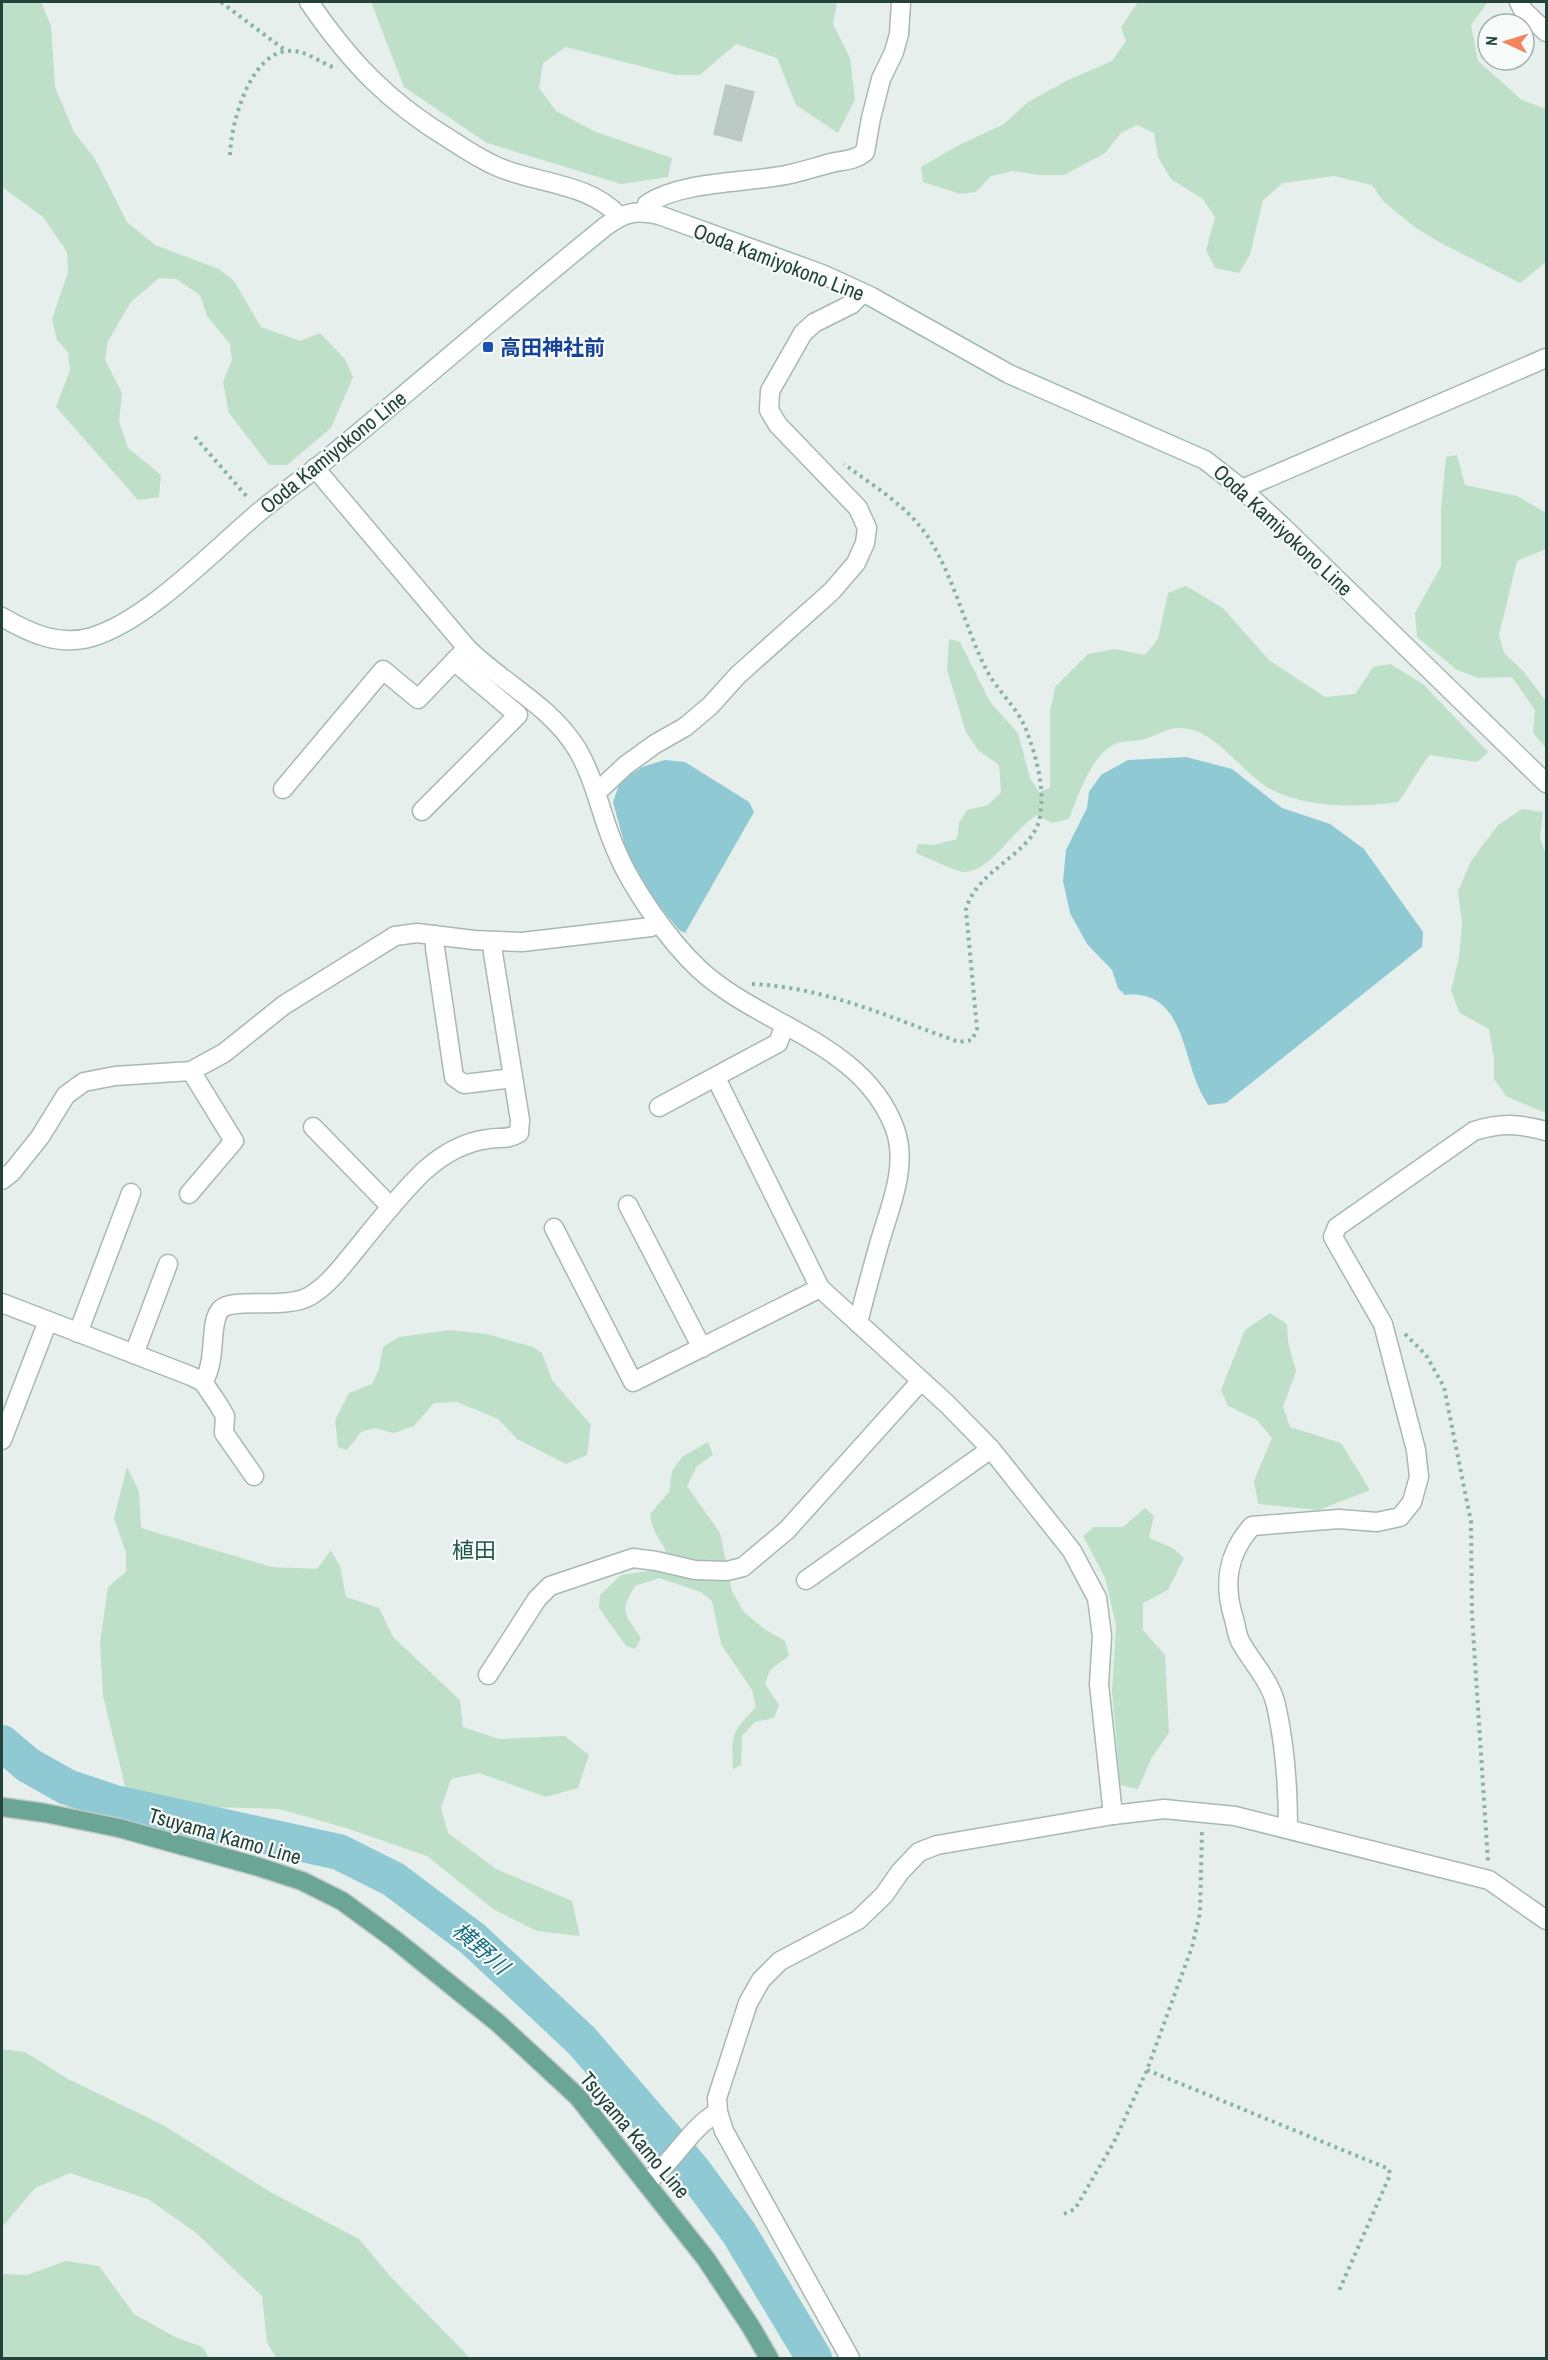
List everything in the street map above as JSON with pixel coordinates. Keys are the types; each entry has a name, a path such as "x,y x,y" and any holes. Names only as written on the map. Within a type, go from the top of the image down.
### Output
{"main road":[{"name":"Tsuyama Kamo Line","path":"2,1807 119,1828 302,1881 342,1902 394,1939 498,2023 578,2097 706,2259 769,2358"}],"street":[{"path":"309,2 343,50 364,74 417,119 499,168 586,194 607,204 619,216"},
{"path":"645,212 647,204 661,195 743,180 786,175 837,161 857,159 865,152 881,79 899,34 901,2"},
{"path":"1519,2 1523,10 1546,32"},
{"name":"Ooda Kamiyokono Line","path":"2,617 42,637 69,641 91,637 119,627 166,593 260,511 619,216 645,212 822,274 862,293 1008,374 1205,460 1242,489 1546,783"},
{"path":"597,792 626,765 654,744 685,727 710,706 738,675 832,591 856,563 865,543 867,528 858,508 778,425 769,410 770,391 803,333 814,323 852,304 862,293"},
{"path":"1242,489 1546,358"},
{"path":"315,468 461,655 518,715 422,811"},
{"path":"461,655 484,665 557,722 577,749 597,792 615,849 631,882 658,921 696,967 718,986 749,1006 814,1040 855,1072 883,1104 896,1131 900,1165 891,1206 858,1323"},
{"path":"284,789 383,670 418,699 461,655"},
{"path":"2,1180 12,1172 40,1137 66,1095 84,1082 115,1076 191,1071 224,1053 284,1005 395,936 417,933 522,942 651,927 658,921"},
{"path":"435,935 454,1077 464,1084 513,1078"},
{"path":"203,1382 212,1362 215,1319 222,1308 233,1304 290,1304 309,1297 327,1284 424,1171 450,1151 466,1143 490,1139 510,1139 519,1134 520,1120 492,953 493,941"},
{"path":"659,1107 716,1078 778,1042 785,1025"},
{"path":"189,1194 234,1141 191,1071"},
{"path":"716,1078 820,1288 920,1382 947,1404 992,1449 1072,1551 1097,1598 1102,1636 1099,1684 1113,1815"},
{"path":"1288,1828 1288,1789 1276,1704 1266,1678 1239,1640 1229,1602 1229,1569 1239,1540 1252,1526 1339,1519 1377,1522 1400,1517 1412,1502 1419,1477 1416,1450 1383,1324 1333,1237 1337,1227 1474,1131 1494,1125 1520,1124 1546,1131"},
{"path":"313,1127 391,1207"},
{"path":"78,1333 131,1193"},
{"path":"628,1205 702,1348"},
{"path":"554,1228 633,1382 820,1288"},
{"path":"134,1354 168,1263"},
{"path":"2,1303 203,1382 225,1416 224,1433 255,1476"},
{"path":"2,1440 48,1321"},
{"path":"489,1675 537,1599 550,1587 633,1558 695,1570 727,1571 743,1567 787,1530 920,1382"},
{"path":"806,1580 992,1449"},
{"path":"646,2182 665,2166 713,2115 730,2050 748,2003 760,1980 780,1961 858,1920 884,1895 918,1852 937,1845 1113,1815 1164,1809 1235,1816 1489,1880 1546,1920"},
{"path":"713,2115 850,2358"}],"path":[{"path":"221,2 286,51"},
{"path":"230,155 234,119 250,82 267,59 286,51 303,52 350,74 364,74"},
{"path":"195,437 260,511"},
{"path":"718,986 781,986 808,990 959,1042 972,1040 977,1029 966,910 969,898 978,885 1027,840 1038,824 1042,804 1040,778 1027,731 1017,712 989,674 975,647 937,553 919,524 898,504 843,464"},
{"path":"1383,1324 1402,1331 1426,1355 1444,1387 1471,1522 1472,1615 1489,1880"},
{"path":"1064,2214 1075,2209 1114,2142 1147,2070 1192,1947 1200,1913 1203,1871 1202,1812"},
{"path":"1147,2070 1389,2169 1390,2175 1338,2293"}],"green space":[{"path":"2,2 41,2 51,26 55,87 74,132 95,159 127,222 155,245 219,269 234,281 261,327 300,341 320,333 345,359 353,377 331,428 287,465 269,465 229,413 223,382 232,360 230,344 207,316 200,295 176,279 159,278 131,302 108,341 105,360 122,393 119,421 128,448 161,475 159,497 138,500 56,407 70,370 68,352 57,340 52,319 68,272 67,252 43,217 2,187"},
{"path":"371,2 837,2 833,24 850,58 855,100 838,133 796,105 777,58 736,44 700,75 675,75 566,47 543,63 539,88 556,111 596,132 672,158 668,177 621,184 487,143 404,87"},
{"path":"1138,2 1488,2 1481,12 1476,12 1476,18 1471,25 1476,51 1476,72 1490,72 1522,100 1546,109 1546,262 1520,283 1416,228 1384,202 1372,185 1334,176 1283,183 1263,200 1250,255 1239,273 1215,268 1206,250 1215,217 1203,199 1171,179 1158,157 1154,133 1137,125 1121,133 1105,153 1064,175 1039,175 1013,171 991,176 976,192 960,194 923,182 921,167 955,147 1004,124 1028,102 1068,80 1112,61 1126,41 1121,27"},
{"path":"1457,455 1465,485 1517,496 1546,513 1546,549 1517,561 1499,635 1504,653 1524,672 1546,701 1546,748 1533,733 1535,710 1512,677 1479,678 1457,670 1417,637 1415,613 1441,566 1441,509 1446,457"},
{"path":"1186,586 1223,608 1269,660 1325,697 1355,694 1373,667 1390,664 1423,684 1488,752 1477,762 1430,755 1398,802 1334,805 1302,800 1272,790 1207,736 1189,729 1172,729 1144,739 1113,745 1091,768 1069,819 1052,823 1037,815 984,865 974,870 961,872 916,853 918,844 934,845 957,839 959,823 967,810 988,805 1001,792 999,765 978,750 966,732 947,670 949,639 960,642 990,702 1018,733 1030,778 1039,792 1050,788 1050,712 1055,687 1088,654 1115,649 1145,655 1158,639 1168,593"},
{"path":"1522,809 1543,812 1540,838 1546,854 1546,1113 1506,1096 1494,1079 1494,1059 1489,1029 1460,1013 1451,991 1459,957 1462,924 1458,891 1471,861 1498,825"},
{"path":"1270,1313 1287,1324 1288,1342 1296,1371 1283,1407 1290,1427 1341,1443 1370,1490 1319,1510 1258,1504 1254,1481 1272,1438 1257,1420 1228,1406 1221,1390 1245,1330"},
{"path":"449,1330 487,1334 533,1347 542,1353 552,1380 591,1425 587,1455 566,1464 517,1439 498,1419 457,1402 434,1403 414,1426 394,1433 374,1428 361,1432 347,1450 338,1447 335,1420 349,1393 372,1384 379,1369 383,1347 399,1337"},
{"path":"708,1442 713,1455 697,1466 687,1486 720,1533 732,1591 744,1612 763,1628 785,1641 789,1656 770,1670 765,1684 779,1705 774,1718 755,1722 742,1736 741,1765 733,1769 732,1748 735,1735 742,1722 756,1707 752,1690 721,1644 712,1601 701,1592 659,1578 635,1586 627,1602 626,1613 641,1638 635,1649 626,1646 599,1608 600,1595 621,1575 656,1570 667,1554 654,1531 650,1514 669,1492 672,1471 682,1457"},
{"path":"127,1467 139,1491 141,1528 272,1567 317,1569 331,1550 340,1566 346,1597 379,1608 393,1637 460,1700 463,1727 499,1739 565,1736 589,1755 578,1788 546,1797 479,1773 451,1779 441,1808 448,1833 496,1869 572,1901 580,1936 537,1931 493,1909 427,1856 346,1828 279,1809 208,1807 126,1790 103,1696 100,1642 108,1587 126,1572 126,1553 114,1518"},
{"path":"1145,1508 1154,1516 1149,1538 1173,1548 1184,1558 1168,1590 1143,1603 1143,1630 1165,1655 1169,1733 1151,1759 1138,1789 1120,1785 1112,1691 1116,1625 1105,1578 1083,1536 1094,1527 1123,1527"},
{"path":"2,2049 25,2052 68,2079 163,2125 272,2193 359,2239 390,2276 470,2358 276,2358 267,2342 262,2296 195,2232 148,2199 70,2173 35,2188 2,2225"},
{"path":"66,2261 99,2266 134,2314 177,2338 203,2347 209,2358 2,2358 2,2274 27,2275"}],"water":[{"path":"1186,757 1232,769 1282,808 1330,824 1364,849 1423,932 1422,947 1226,1103 1208,1105 1193,1073 1177,1026 1169,1012 1158,1002 1144,996 1125,995 1118,988 1112,970 1087,944 1070,913 1063,881 1066,850 1087,808 1089,792 1101,775 1128,760"},
{"path":"665,760 685,762 749,802 754,812 685,933 679,930 649,893 626,850 613,802 620,782 642,767"}],"building":[{"path":"726,85 754,92 741,141 714,134"}],"waterway":[{"name":"横野川","path":"2,1743 28,1765 67,1787 115,1803 339,1852 393,1879 473,1939 582,2041 692,2169 739,2233 814,2358"}],"place":[{"name":"高田神社前","path":"488,347"}],"district":[{"name":"植田","path":"474,1550"}]}
